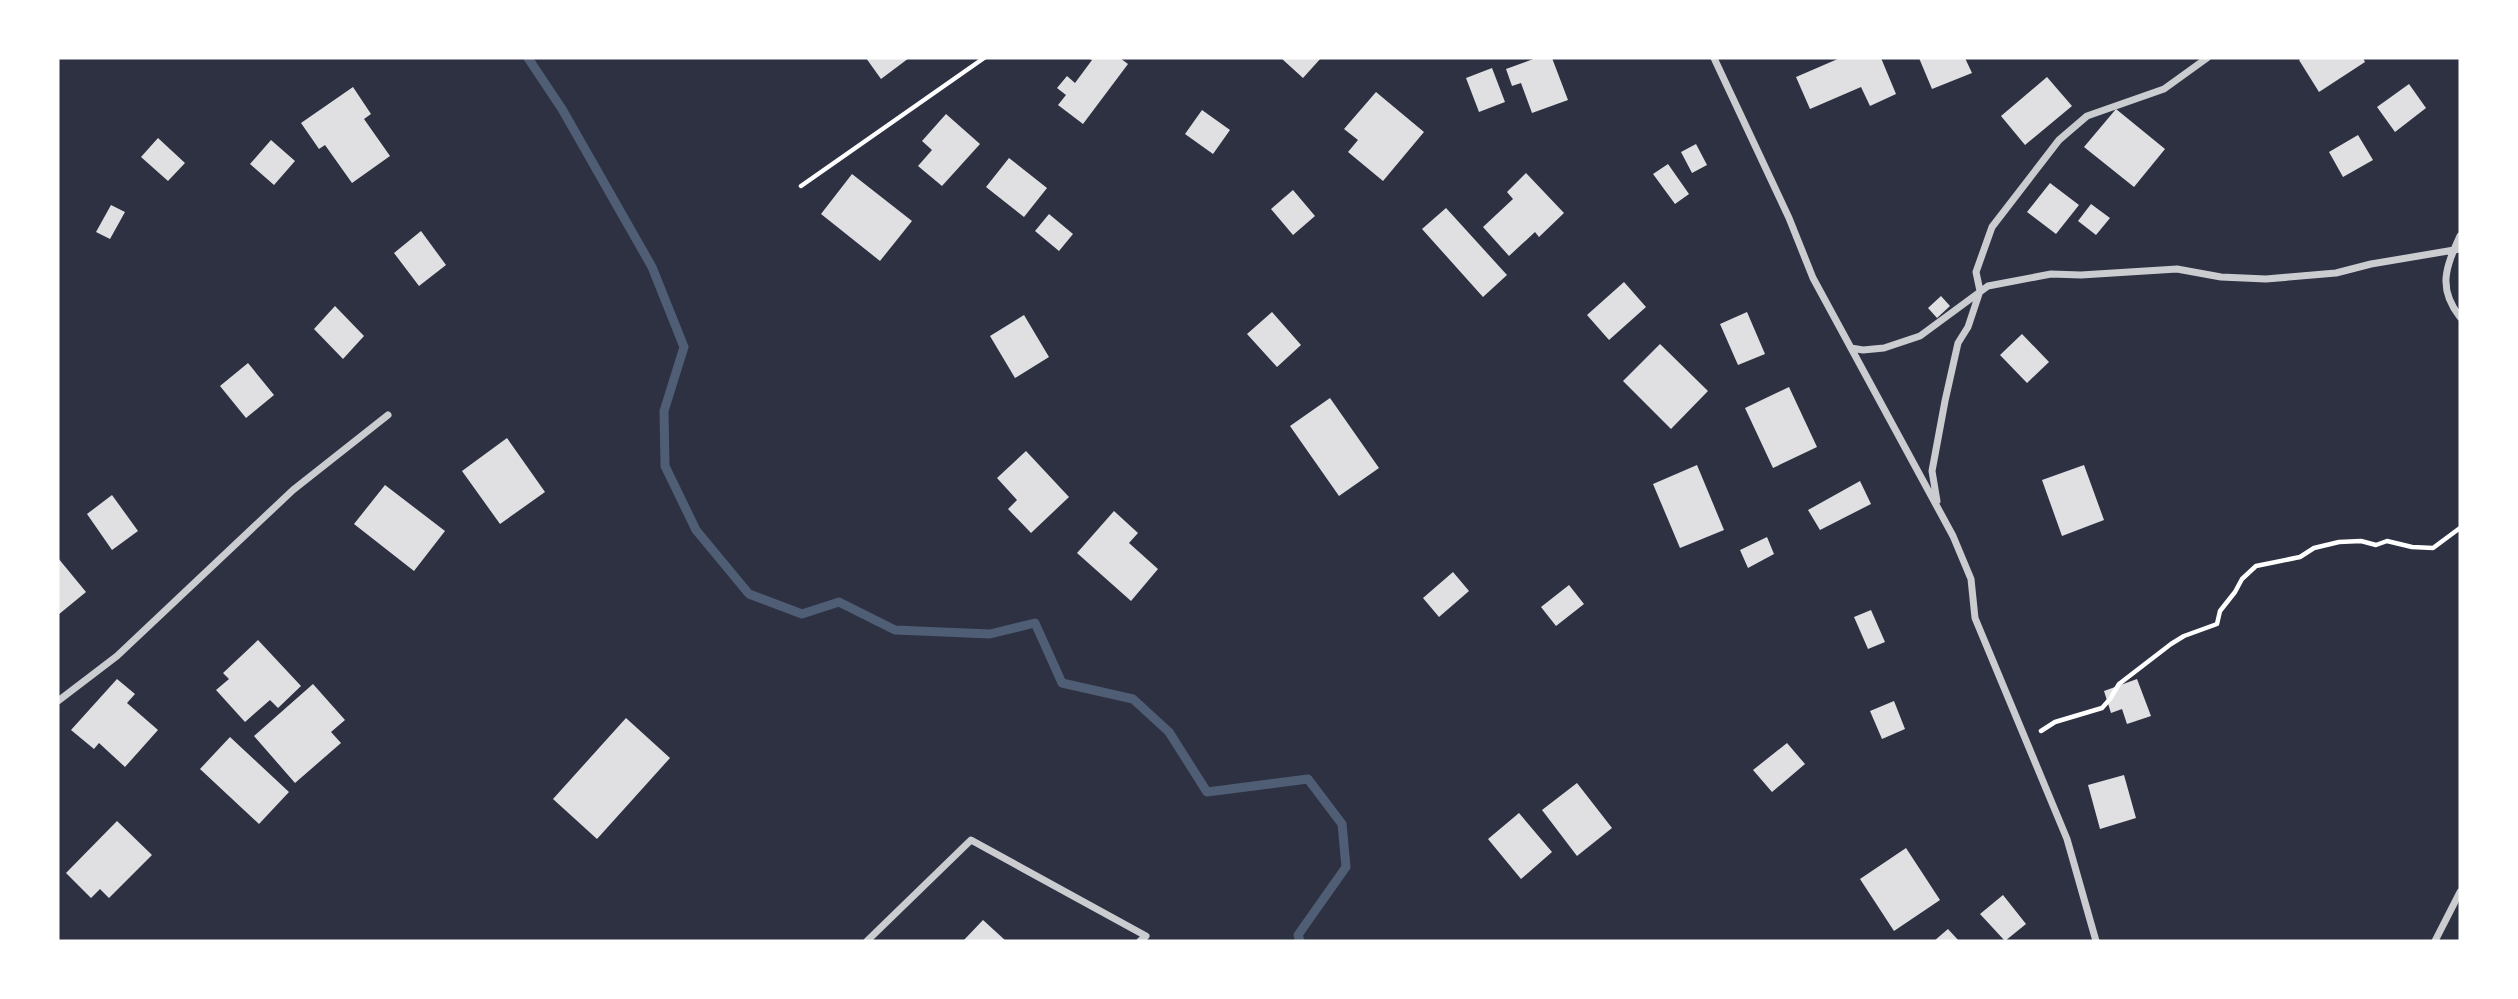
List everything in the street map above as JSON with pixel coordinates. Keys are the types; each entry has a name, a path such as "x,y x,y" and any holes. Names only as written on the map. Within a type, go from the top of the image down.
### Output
{"street":[{"path":"1714,58 1789,218 1813,278 1953,536 1971,579 1975,618 2067,839 2096,941"},
{"path":"1938,509 1932,471 1936,447 1958,343 1968,327 1980,291 1976,272 1992,227 2059,139 2087,116 2164,89 2207,58"},
{"path":"2460,236 2445,278 2450,304 2460,317"},
{"path":"1851,348 1884,348 1920,337 1988,286 2051,274 2081,275 2177,269 2221,277 2266,279 2336,273 2371,264 2457,250"},
{"path":"58,701 117,656 293,490 388,415"},
{"path":"867,941 971,840 1146,936 1140,941"},
{"path":"2435,941 2460,892"}],"path":[{"path":"801,186 984,58"},
{"path":"2026,742 2055,722 2102,708 2119,684 2171,644 2184,636 2217,624 2220,611 2242,579 2256,566 2300,557 2314,548 2339,542 2361,541 2376,545 2387,541 2412,547 2433,548 2460,528"}],"building":[{"path":"866,58 909,58 881,79"},
{"path":"1088,58 1120,58 1128,64 1083,124 1058,105 1066,95 1057,88 1067,76 1075,83 1092,60"},
{"path":"1281,58 1321,58 1303,78"},
{"path":"1536,58 1552,58 1568,100 1532,113 1521,83 1512,86 1506,69"},
{"path":"1840,58 1881,58 1896,94 1870,106 1861,87 1810,109 1796,77"},
{"path":"1919,58 1965,58 1972,73 1932,89"},
{"path":"2363,58 2365,62 2319,92 2299,60"},
{"path":"1492,68 1505,102 1479,112 1466,78"},
{"path":"2047,77 2072,106 2025,145 2001,116"},
{"path":"2409,84 2426,108 2395,132 2377,107"},
{"path":"353,87 371,114 364,119 390,156 352,183 325,145 319,149 301,123"},
{"path":"1376,92 1424,132 1383,181 1348,152 1358,140 1344,129"},
{"path":"2116,109 2165,149 2134,187 2084,147"},
{"path":"1202,110 1230,130 1213,154 1185,134"},
{"path":"946,114 980,144 942,186 918,166 932,150 922,141"},
{"path":"2358,135 2373,160 2343,177 2329,152"},
{"path":"158,138 185,163 168,181 141,157"},
{"path":"271,140 295,161 274,185 250,164"},
{"path":"1696,144 1707,165 1692,173 1681,152"},
{"path":"1009,158 1047,188 1024,217 986,187"},
{"path":"1668,164 1689,194 1675,204 1653,174"},
{"path":"1526,173 1564,213 1539,237 1535,232 1509,256 1483,227 1513,199 1507,192"},
{"path":"852,174 912,221 880,261 821,214"},
{"path":"2050,183 2079,205 2056,234 2027,212"},
{"path":"1293,190 1315,216 1293,235 1271,209"},
{"path":"2091,204 2110,218 2096,235 2078,221"},
{"path":"111,205 125,212 110,239 96,232"},
{"path":"1446,208 1507,275 1483,297 1422,229"},
{"path":"1049,214 1073,234 1059,251 1035,231"},
{"path":"421,231 446,265 419,286 394,253"},
{"path":"1624,282 1646,307 1609,340 1587,315"},
{"path":"1941,296 1950,306 1937,318 1928,308"},
{"path":"335,306 364,336 343,359 314,329"},
{"path":"1272,312 1301,345 1277,367 1247,334"},
{"path":"1747,312 1765,354 1738,365 1720,324"},
{"path":"1024,315 1049,357 1015,378 990,336"},
{"path":"2022,334 2049,362 2027,383 2000,355"},
{"path":"1660,344 1708,391 1671,429 1623,381"},
{"path":"248,363 274,395 246,418 220,386"},
{"path":"1789,387 1817,447 1773,468 1745,408"},
{"path":"1330,398 1379,468 1339,496 1290,426"},
{"path":"507,438 545,492 500,524 462,471"},
{"path":"1026,451 1069,497 1031,533 1008,509 1017,500 997,478"},
{"path":"1697,465 1724,530 1680,548 1653,484"},
{"path":"2084,465 2104,520 2062,536 2042,480"},
{"path":"1860,481 1871,504 1820,530 1808,510"},
{"path":"385,485 445,531 414,571 354,524"},
{"path":"112,495 138,531 112,550 87,514"},
{"path":"1114,511 1138,533 1129,543 1158,569 1131,601 1077,553"},
{"path":"1767,537 1774,554 1748,568 1740,550"},
{"path":"58,558 86,592 58,615"},
{"path":"1453,572 1469,591 1439,617 1423,598"},
{"path":"1569,585 1584,604 1556,626 1541,607"},
{"path":"1871,610 1885,642 1868,649 1854,617"},
{"path":"258,640 301,686 278,708 270,700 245,722 216,690 229,679 223,673"},
{"path":"117,679 135,694 127,703 158,730 125,767 99,743 94,749 71,730"},
{"path":"2137,679 2151,716 2127,724 2122,709 2111,713 2104,691"},
{"path":"313,684 345,720 331,732 341,743 295,783 254,736"},
{"path":"1894,701 1905,729 1882,739 1870,711"},
{"path":"626,718 670,758 597,839 553,799"},
{"path":"230,737 289,792 259,824 200,769"},
{"path":"1787,743 1805,764 1772,792 1753,770"},
{"path":"2124,775 2136,818 2100,829 2088,785"},
{"path":"1577,783 1612,828 1577,856 1542,810"},
{"path":"1519,813 1552,852 1521,879 1488,839"},
{"path":"117,821 152,855 109,898 100,889 91,898 66,873"},
{"path":"1906,848 1940,900 1894,931 1860,879"},
{"path":"2003,895 2026,924 2005,941 1980,914"},
{"path":"983,920 1006,941 963,941"},
{"path":"1948,929 1959,941 1934,941"}],"waterway":[{"path":"528,58 562,109 652,267 684,347 664,411 665,466 696,530 749,594 802,614 839,602 895,630 990,634 1035,623 1062,683 1133,699 1169,732 1207,792 1308,779 1342,824 1346,867 1298,935 1300,941"}]}
